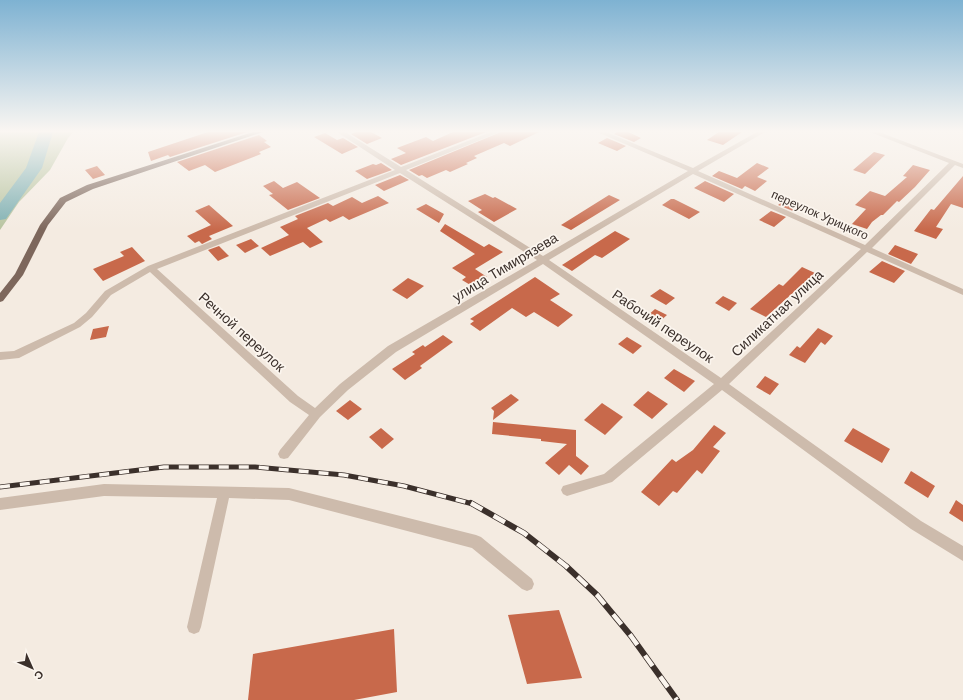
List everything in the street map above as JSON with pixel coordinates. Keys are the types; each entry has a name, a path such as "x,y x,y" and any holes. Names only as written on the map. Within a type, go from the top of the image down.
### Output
{"main road":[{"path":"0,299 19,275 44,225 63,200 90,187 159,165"}],"street":[{"name":"Рабочий переулок","path":"391,165 543,260 722,384 916,525 963,554"},
{"path":"0,356 15,355 77,325 89,315 108,293 151,268 413,165"},
{"name":"переулок Урицкого","path":"678,165 963,292"},
{"name":"улица Тимирязева","path":"284,454 316,414 344,387 392,349 704,165"},
{"name":"Силикатная улица","path":"567,490 608,478 722,384 866,249 951,165"},
{"name":"Речной переулок","path":"151,268 294,399 316,414"},
{"path":"0,504 104,490 289,494 476,542 526,584"},
{"path":"194,627 224,493"}],"green space":[{"path":"0,165 53,165 50,170 19,202 0,230"}],"building":[{"path":"181,165 234,165 215,172 205,165 189,171"},
{"path":"371,165 384,165 392,170 367,179 355,171"},
{"path":"422,165 466,165 450,172 446,170 427,178 422,175 419,176 409,170"},
{"path":"755,165 761,165 769,168 757,177 767,181 755,191 745,186 742,189 712,176 719,171 737,178"},
{"path":"859,165 875,165 865,174 853,170"},
{"path":"913,165 930,170 899,202 897,201 883,215 872,222 867,229 852,224 866,209 855,205 870,191 885,196 907,177 903,176"},
{"path":"97,166 105,175 93,179 85,170"},
{"path":"400,175 409,180 384,191 375,185"},
{"path":"963,176 963,208 951,204 936,227 943,229 936,239 914,231 931,209 934,210"},
{"path":"274,181 283,188 297,182 320,198 288,210 269,195 273,194 263,186"},
{"path":"705,181 734,194 724,202 694,188"},
{"path":"485,194 493,198 495,197 517,209 494,222 478,212 482,210 468,201"},
{"path":"609,195 620,200 571,230 561,225"},
{"path":"378,196 389,203 349,220 343,216 330,222 326,219 307,228 323,242 310,248 303,242 270,256 261,248 289,235 280,227 298,219 295,216 328,203 333,206 352,197 362,203"},
{"path":"787,198 802,204 793,211 778,205"},
{"path":"671,199 674,199 700,212 689,219 662,205"},
{"path":"426,204 444,214 439,223 416,209"},
{"path":"209,205 233,226 209,236 212,239 202,244 199,241 195,243 187,236 211,225 195,211"},
{"path":"771,211 786,217 774,227 759,220"},
{"path":"445,224 484,247 489,244 503,252 475,269 487,277 472,286 462,280 466,277 452,268 475,254 440,231"},
{"path":"615,231 630,239 602,258 595,255 572,271 562,265"},
{"path":"251,239 259,246 245,253 236,245"},
{"path":"895,245 918,254 911,264 888,254"},
{"path":"219,246 229,256 218,261 208,250"},
{"path":"132,247 145,261 103,281 93,269 124,256 120,252"},
{"path":"882,261 905,271 894,283 869,272"},
{"path":"802,267 815,273 766,317 750,309 779,284 783,286"},
{"path":"535,277 560,294 550,300 573,315 558,327 534,312 526,317 512,308 480,331 470,324 474,321 470,319"},
{"path":"408,278 424,286 407,299 392,290"},
{"path":"660,289 675,298 666,305 650,296"},
{"path":"723,296 737,303 729,311 715,303"},
{"path":"655,309 667,315 657,324 646,317"},
{"path":"109,326 106,337 90,340 93,329"},
{"path":"818,328 833,336 825,345 821,342 805,363 789,355 797,346 800,348"},
{"path":"443,335 453,342 420,366 422,368 405,380 392,369 415,354 412,352 423,345 425,347"},
{"path":"627,337 642,346 633,354 618,344"},
{"path":"674,369 695,381 684,392 664,378"},
{"path":"765,376 779,384 770,395 756,387"},
{"path":"648,391 668,404 652,419 633,405"},
{"path":"511,394 519,400 493,420 494,411 491,408"},
{"path":"350,400 362,409 348,420 336,411"},
{"path":"602,403 623,417 605,435 584,420"},
{"path":"493,422 576,430 576,456 589,466 581,475 569,465 559,475 545,463 567,444 541,441 541,439 492,434"},
{"path":"714,425 726,433 713,447 720,451 702,474 697,470 677,493 673,491 659,506 641,492 672,459 676,462 693,450"},
{"path":"381,428 394,439 382,449 369,437"},
{"path":"853,428 890,449 882,463 844,441"},
{"path":"911,471 935,486 928,498 904,483"},
{"path":"956,500 963,505 963,522 949,513"},
{"path":"559,610 582,678 527,684 508,615"},
{"path":"394,629 397,692 354,700 248,700 253,654"}],"waterway":[{"path":"0,215 35,165"}],"railway":[{"path":"0,487 164,467 255,467 344,475 404,486 473,504"},
{"path":"473,504 524,533 566,566 597,595 631,636 677,700"}]}
